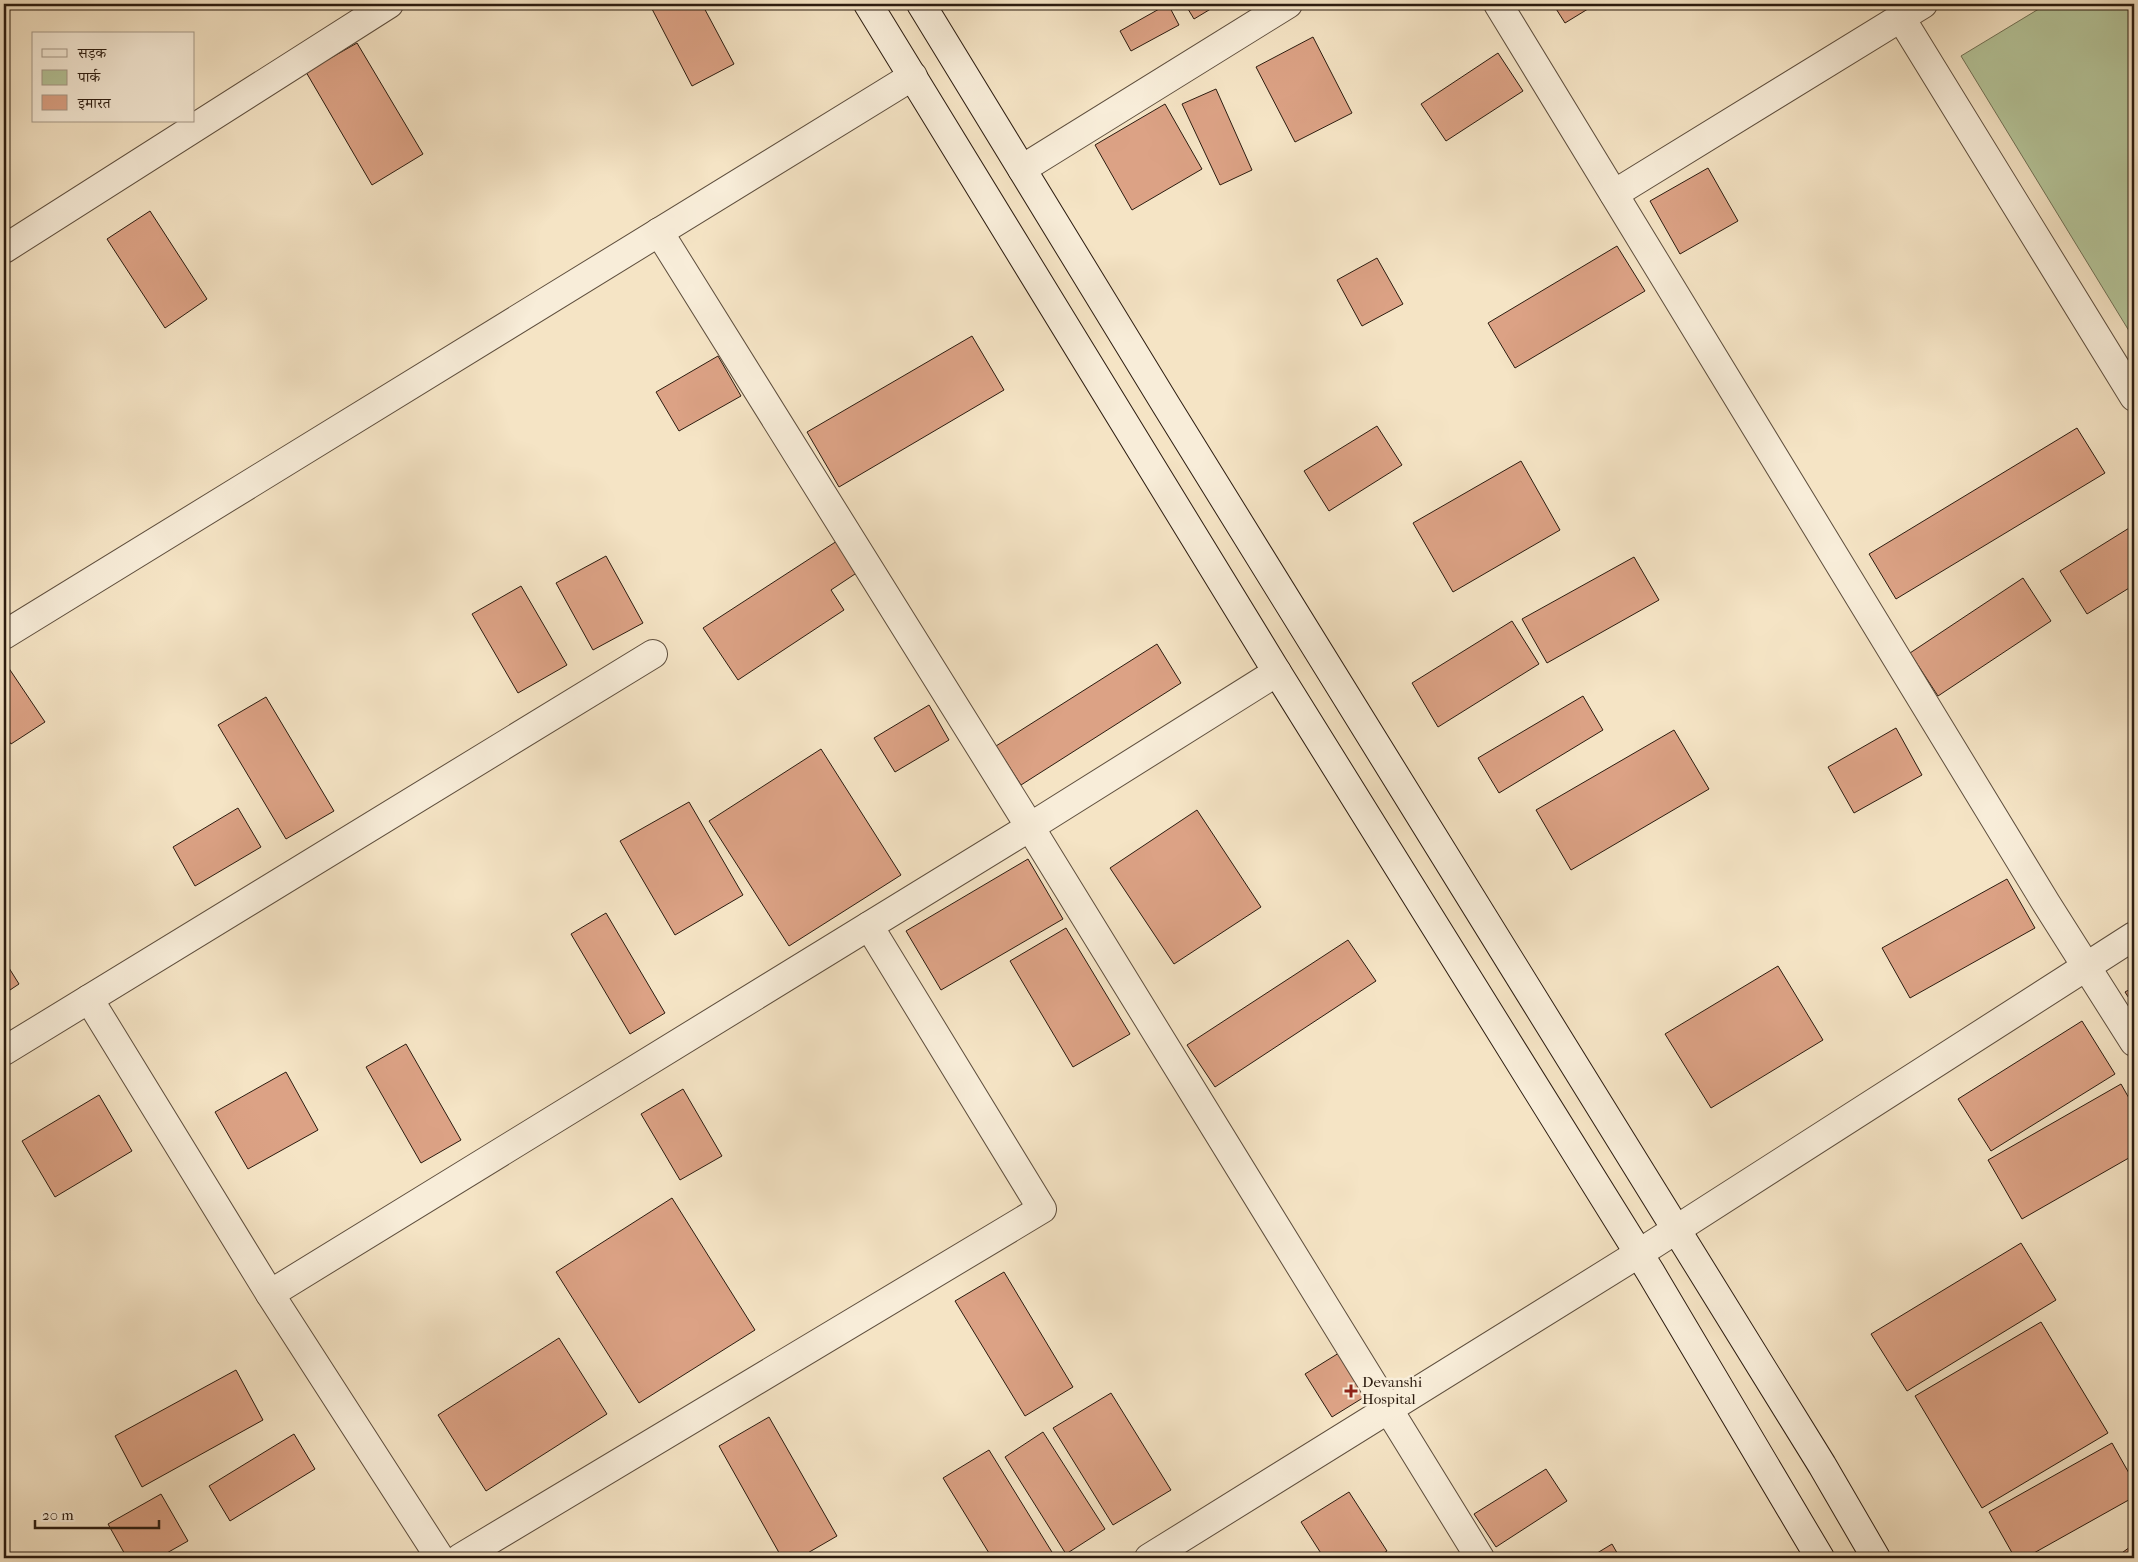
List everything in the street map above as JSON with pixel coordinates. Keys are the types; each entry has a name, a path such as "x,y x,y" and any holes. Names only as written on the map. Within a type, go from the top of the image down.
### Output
{"street":[{"path":"4,249 389,4"},
{"path":"868,4 1277,672 1638,1254 1820,1558"},
{"path":"921,4 1816,1456 1876,1558"},
{"path":"1022,169 1288,4"},
{"path":"1498,4 2086,967 2134,1042"},
{"path":"1614,194 1923,4"},
{"path":"1901,18 2134,396"},
{"path":"4,635 912,76"},
{"path":"659,232 1030,826 1480,1558"},
{"path":"4,1051 652,654"},
{"path":"270,1294 869,926 1277,672"},
{"path":"460,1558 1042,1209 869,926"},
{"path":"1149,1558 1638,1254 2134,936"},
{"path":"89,999 270,1294 440,1558"}],"green space":[{"path":"2047,4 2134,4 2134,339 1961,56"}],"building":[{"path":"662,4 702,4 734,64 692,86 652,9"},
{"path":"1168,4 1179,25 1131,51 1120,31"},
{"path":"1185,4 1219,4 1194,19"},
{"path":"1553,4 1596,4 1565,23"},
{"path":"1313,37 1352,113 1295,142 1256,67"},
{"path":"357,43 423,154 372,185 306,72"},
{"path":"1498,53 1523,91 1446,141 1421,104"},
{"path":"1216,89 1252,170 1220,185 1182,104"},
{"path":"1165,104 1202,169 1132,210 1095,145"},
{"path":"1708,168 1738,221 1680,254 1650,201"},
{"path":"150,211 207,299 165,328 107,239"},
{"path":"1617,246 1645,291 1515,368 1488,323"},
{"path":"1377,258 1403,304 1362,326 1337,280"},
{"path":"972,336 1004,390 839,487 807,432"},
{"path":"718,356 741,396 679,431 656,392"},
{"path":"1377,426 1402,465 1329,511 1304,471"},
{"path":"2077,428 2105,473 1896,599 1869,554"},
{"path":"1521,461 1560,530 1453,592 1413,523"},
{"path":"2134,525 2134,585 2087,614 2060,571"},
{"path":"837,541 858,572 831,590 844,610 738,680 703,628"},
{"path":"606,556 643,623 593,650 556,583"},
{"path":"1634,557 1659,600 1547,663 1522,619"},
{"path":"2023,578 2051,621 1938,696 1910,653"},
{"path":"521,586 567,665 518,693 472,614"},
{"path":"1512,621 1539,664 1438,727 1412,683"},
{"path":"1157,644 1181,683 1021,785 996,746"},
{"path":"4,661 45,722 11,744 4,734"},
{"path":"1583,696 1603,730 1499,793 1478,758"},
{"path":"266,697 334,811 286,839 218,725"},
{"path":"929,705 949,740 895,772 874,738"},
{"path":"1896,728 1922,775 1854,813 1828,767"},
{"path":"1674,730 1709,789 1571,870 1536,810"},
{"path":"821,749 901,875 789,946 709,821"},
{"path":"689,802 743,895 675,935 620,841"},
{"path":"238,808 261,847 195,886 173,847"},
{"path":"1197,810 1261,907 1174,964 1110,868"},
{"path":"1028,859 1063,919 941,990 906,931"},
{"path":"2007,879 2035,928 1910,998 1882,948"},
{"path":"606,913 665,1013 630,1034 571,934"},
{"path":"1066,928 1130,1034 1073,1067 1010,961"},
{"path":"1348,940 1376,981 1215,1087 1187,1045"},
{"path":"4,960 19,984 4,994"},
{"path":"1778,966 1823,1040 1711,1108 1665,1034"},
{"path":"2134,987 2134,1006 2125,992"},
{"path":"2082,1021 2115,1074 1991,1151 1958,1099"},
{"path":"406,1044 461,1140 421,1163 366,1067"},
{"path":"286,1072 318,1130 248,1169 215,1112"},
{"path":"2121,1084 2134,1107 2134,1155 2022,1219 1988,1160"},
{"path":"683,1089 722,1156 680,1180 641,1114"},
{"path":"99,1095 132,1151 55,1197 22,1141"},
{"path":"672,1198 755,1330 639,1403 556,1272"},
{"path":"2021,1243 2056,1300 1907,1391 1871,1334"},
{"path":"1004,1272 1073,1387 1025,1416 955,1301"},
{"path":"2041,1322 2108,1433 1982,1508 1915,1396"},
{"path":"559,1338 607,1414 486,1491 438,1415"},
{"path":"1347,1348 1374,1391 1332,1417 1305,1374"},
{"path":"236,1370 263,1420 142,1487 115,1436"},
{"path":"1111,1393 1171,1490 1113,1525 1053,1428"},
{"path":"769,1417 837,1536 799,1558 782,1558 719,1446"},
{"path":"1043,1432 1105,1529 1066,1554 1005,1457"},
{"path":"294,1434 315,1469 230,1521 209,1486"},
{"path":"2112,1443 2134,1482 2134,1497 2025,1558 2015,1558 1989,1512"},
{"path":"989,1450 1055,1557 992,1558 943,1478"},
{"path":"1546,1469 1567,1501 1496,1547 1474,1514"},
{"path":"1349,1492 1387,1551 1375,1558 1324,1558 1301,1522"},
{"path":"161,1494 188,1541 158,1558 127,1558 108,1524"},
{"path":"1612,1544 1620,1558 1589,1558"},
{"path":"2134,1544 2134,1558 2115,1558"}],"place":[{"name":"Devanshi Hospital","path":"1351,1391"}]}
